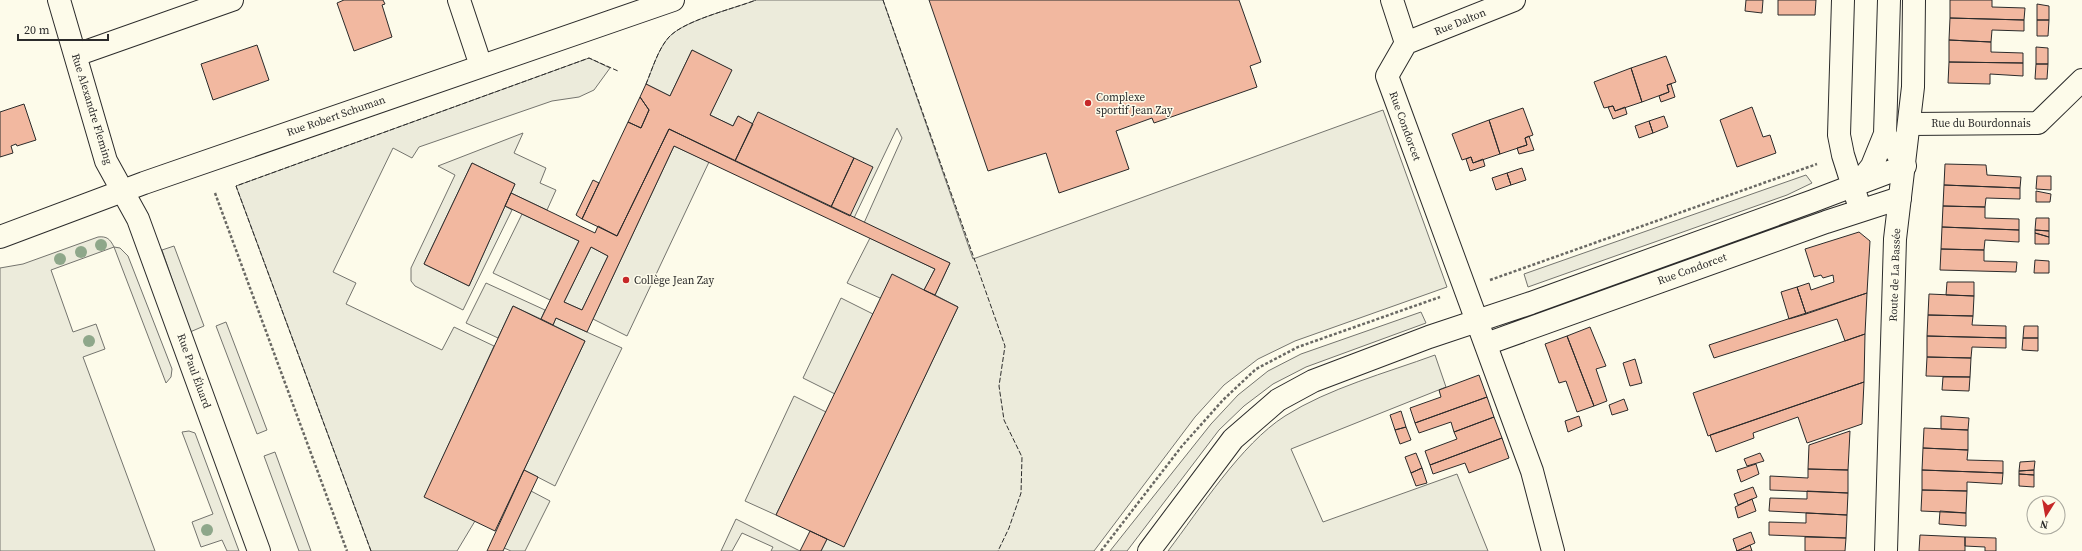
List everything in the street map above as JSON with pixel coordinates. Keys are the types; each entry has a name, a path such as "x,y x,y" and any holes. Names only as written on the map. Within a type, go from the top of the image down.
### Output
{"street":[{"name":"Rue Alexandre Fleming","path":"59,0 106,161 123,192"},
{"path":"76,55 232,0"},
{"path":"459,0 481,66"},
{"name":"Rue Robert Schuman","path":"0,237 144,183 673,0"},
{"path":"1392,0 1406,43"},
{"name":"Rue Dalton","path":"1406,43 1514,0"},
{"path":"1843,0 1839,135 1851,185 1860,210"},
{"path":"1851,185 1865,175 1872,166 1885,134 1889,0"},
{"name":"Route de La Bassée","path":"1886,551 1895,249 1913,87 1914,0"},
{"name":"Rue Condorcet","path":"1406,43 1387,76 1532,471 1553,550"},
{"name":"Rue du Bourdonnais","path":"1910,124 2038,123 2082,80"},
{"path":"1149,551 1233,439 1278,400 1313,381 1806,204 1851,185 1904,166 1885,134"},
{"name":"Rue Paul Éluard","path":"123,192 138,219 259,551"},
{"name":"Rue Condorcet","path":"1486,344 1860,210 1900,198"}],"path":[{"path":"1465,288 1787,176 1843,155"},
{"path":"215,193 347,551"}],"shaded area":[{"path":"756,0 883,0 973,259 1383,110 1447,287 1295,341 1258,359 1224,385 1195,417 1094,551 821,551 827,539 844,546 958,307 935,295 950,263 864,223 902,138 897,128 854,218 850,216 753,124 738,116 733,126 710,115 731,70 692,50 670,96 646,84 662,47 669,37 676,31 697,20"},
{"path":"589,58 610,68 594,90 579,97 552,101 419,147 412,158 393,148 333,272 356,283 346,304 442,350 454,327 494,346 425,496 475,521 457,551 371,551 236,186"},
{"path":"523,133 514,153 546,168 540,183 556,190 547,210 511,193 515,184 472,163 424,264 469,286 505,206 512,210 463,310 415,286 411,281 411,268 455,175 438,166"},
{"path":"674,146 709,162 627,336 593,319"},
{"path":"1806,175 1812,183 1787,195 1528,287 1524,274"},
{"path":"522,214 579,241 550,300 493,273"},
{"path":"98,237 108,239 114,247 51,270 73,332 96,324 105,349 83,357 155,551 0,551 0,268 23,264"},
{"path":"870,238 935,269 924,290 880,298 847,283"},
{"path":"174,246 204,326 190,332 162,250"},
{"path":"114,247 120,248 128,256 172,369 171,377 166,383"},
{"path":"591,247 608,256 582,310 564,302"},
{"path":"486,283 545,310 541,319 513,306 498,338 466,323"},
{"path":"841,298 873,314 835,394 803,378"},
{"path":"1421,312 1426,323 1306,367 1273,384 1244,406 1219,430 1127,551 1110,551 1211,424 1238,395 1268,371 1301,354"},
{"path":"556,318 622,348 555,486 524,470 585,341 553,325"},
{"path":"226,322 267,430 257,434 216,326"},
{"path":"1435,355 1446,387 1291,449 1323,522 1457,474 1488,551 1168,551 1207,497 1237,460 1269,428 1285,416 1320,397 1339,389"},
{"path":"794,396 826,412 776,515 745,501"},
{"path":"189,431 195,433 239,551 227,551 222,540 201,547 192,522 213,514 182,432"},
{"path":"275,452 311,551 299,551 264,456"},
{"path":"531,491 550,501 525,551 511,551 504,548"},
{"path":"736,519 800,551 771,551 773,547 742,533 732,551 721,551"}],"building":[{"path":"344,0 383,0 385,4 382,5 392,37 354,51 337,3"},
{"name":"Complexe sportif Jean Zay","path":"929,0 1239,0 1261,62 1250,66 1257,87 1154,123 1152,118 1116,131 1129,169 1059,193 1046,153 988,171"},
{"path":"1746,0 1763,0 1762,13 1745,11"},
{"path":"1778,0 1816,0 1815,15 1778,15"},
{"path":"1950,0 1992,0 1992,7 2025,8 2024,20 1950,18"},
{"path":"2037,4 2049,6 2049,20 2037,20"},
{"path":"1950,18 2024,20 2024,31 1992,30 1991,42 1949,40"},
{"path":"2037,20 2049,20 2048,36 2037,36"},
{"path":"1949,40 1991,42 1991,52 2023,53 2023,63 1949,62"},
{"path":"257,45 269,80 213,100 201,64"},
{"path":"2036,47 2048,48 2048,64 2036,64"},
{"path":"692,50 732,70 710,115 733,126 738,116 753,124 735,161 669,129 617,236 582,219 628,122 641,128 649,110 640,97 646,84 670,96"},
{"path":"1666,56 1676,82 1667,85 1669,92 1642,102 1631,68"},
{"path":"1949,62 2023,63 2023,76 1990,74 1990,84 1948,83"},
{"path":"2036,64 2048,64 2047,79 2035,79"},
{"path":"1631,68 1642,102 1615,111 1613,106 1604,108 1594,82"},
{"path":"1671,84 1675,97 1661,102 1659,96 1669,92 1667,85"},
{"path":"640,97 649,110 641,128 628,122"},
{"path":"24,104 36,140 17,146 16,144 11,146 13,153 0,157 0,112"},
{"path":"1613,106 1615,111 1625,107 1627,114 1613,119 1608,107"},
{"path":"1752,107 1763,137 1770,135 1776,153 1737,167 1720,120"},
{"path":"1523,108 1533,135 1525,138 1527,145 1500,154 1489,120"},
{"path":"758,112 854,158 831,207 735,161"},
{"path":"1664,116 1668,127 1653,133 1649,121"},
{"path":"1489,120 1500,154 1473,163 1471,157 1462,160 1452,134"},
{"path":"1649,121 1653,133 1639,138 1635,126"},
{"path":"669,129 950,263 935,295 924,290 935,269 674,146 587,332 556,318 553,325 541,319 579,241 505,206 511,193 595,233 598,226 617,236","holes":["591,247 608,256 582,310 564,302"]},
{"path":"1529,136 1534,150 1519,154 1517,148 1527,145 1525,138"},
{"path":"1471,157 1473,163 1483,159 1485,166 1470,171 1466,159"},
{"path":"854,158 873,167 850,216 831,207"},
{"path":"472,163 515,184 469,286 424,264"},
{"path":"1945,164 1986,165 1987,175 2021,177 2020,188 1944,185"},
{"path":"1522,168 1526,180 1511,185 1507,173"},
{"path":"1507,173 1511,185 1496,190 1492,178"},
{"path":"2037,176 2051,176 2051,190 2036,189"},
{"path":"593,180 599,183 582,219 576,215"},
{"path":"1944,185 2020,188 2020,199 1986,198 1985,207 1943,206"},
{"path":"2036,191 2051,194 2050,202 2036,202"},
{"path":"1943,206 1985,207 1985,218 2019,219 2019,230 1942,227"},
{"path":"2036,218 2049,218 2049,231 2035,230"},
{"path":"1942,227 2019,230 2019,242 1985,240 1984,250 1941,249"},
{"path":"2035,230 2049,231 2049,237 2035,233"},
{"path":"1859,232 1870,241 1867,293 1806,314 1797,287 1809,283 1811,290 1834,282 1833,275 1823,278 1821,275 1814,277 1805,249"},
{"path":"2035,233 2049,237 2049,244 2035,244"},
{"path":"1941,249 1984,250 1984,261 2017,262 2016,272 1940,270"},
{"path":"2035,260 2049,261 2049,273 2034,273"},
{"path":"892,274 958,307 844,547 776,515"},
{"path":"1947,282 1974,282 1974,296 1946,295"},
{"path":"1797,287 1806,314 1789,319 1781,292"},
{"path":"1867,293 1865,334 1845,341 1837,319 1714,358 1709,345"},
{"path":"1929,294 1974,296 1973,316 1928,315"},
{"path":"513,306 585,341 495,531 424,497"},
{"path":"1928,315 1973,316 1972,325 2006,326 2006,338 1927,336"},
{"path":"2024,326 2038,326 2038,338 2023,338"},
{"path":"1590,327 1606,366 1596,369 1607,401 1594,406 1567,336"},
{"path":"1865,334 1864,382 1708,436 1693,393"},
{"path":"1567,336 1594,406 1577,412 1566,381 1559,383 1545,344"},
{"path":"1927,336 2006,338 2006,348 1972,347 1971,358 1927,357"},
{"path":"2023,338 2038,338 2038,351 2022,350"},
{"path":"1927,357 1971,358 1970,377 1926,376"},
{"path":"1635,359 1642,383 1630,386 1623,363"},
{"path":"1479,375 1487,397 1415,423 1410,408 1441,397 1439,390"},
{"path":"1943,377 1970,377 1969,391 1942,390"},
{"path":"1864,382 1862,424 1807,443 1798,417 1753,433 1754,438 1716,452 1710,435"},
{"path":"1487,397 1494,417 1454,432 1451,422 1419,433 1415,423"},
{"path":"1624,399 1628,410 1612,415 1609,405"},
{"path":"1401,411 1406,427 1395,430 1390,415"},
{"path":"1579,416 1582,426 1568,432 1565,421"},
{"path":"1941,416 1969,418 1968,430 1941,429"},
{"path":"1494,417 1502,438 1430,465 1425,451 1457,439 1454,432"},
{"path":"1406,427 1411,440 1400,444 1395,430"},
{"path":"1924,428 1968,430 1968,450 1923,448"},
{"path":"1850,431 1848,470 1808,469 1809,445"},
{"path":"1502,438 1509,458 1469,473 1465,463 1433,474 1430,465"},
{"path":"1923,448 1968,450 1967,460 2003,461 2003,473 1922,470"},
{"path":"1416,453 1422,468 1411,473 1405,457"},
{"path":"1760,453 1764,461 1747,466 1744,459"},
{"path":"2035,461 2034,470 2019,471 2020,462"},
{"path":"1756,464 1759,474 1741,482 1737,470"},
{"path":"1422,468 1427,483 1416,486 1411,473"},
{"path":"1808,469 1848,470 1848,493 1770,490 1770,476 1808,478"},
{"path":"524,470 538,477 503,551 487,551"},
{"path":"1922,470 2003,473 2002,484 1967,482 1967,491 1922,490"},
{"path":"2034,470 2034,475 2019,474 2019,471"},
{"path":"2019,474 2034,475 2034,487 2019,486"},
{"path":"1753,487 1757,497 1738,505 1734,494"},
{"path":"1922,490 1967,491 1966,513 1921,511"},
{"path":"1807,491 1848,493 1847,515 1769,511 1770,498 1807,499"},
{"path":"1752,499 1756,511 1738,518 1735,507"},
{"path":"1940,511 1966,513 1966,526 1939,524"},
{"path":"1806,513 1847,515 1846,538 1769,535 1769,522 1806,523"},
{"path":"810,531 827,539 821,551 800,551"},
{"path":"1751,532 1755,543 1737,551 1733,539"},
{"path":"1920,535 1965,537 1965,551 1919,551"},
{"path":"1805,537 1846,538 1845,551 1805,551"},
{"path":"1965,537 1996,538 1996,551 1985,551 1985,547 1965,546"},
{"path":"1750,545 1752,551 1737,551"}],"fence":[{"path":"646,84 662,47 669,37 676,31 697,20 756,0"},
{"path":"883,0 1005,346 999,386 1004,420 1022,457 1021,493 1009,528 998,551"},
{"path":"371,551 236,186 589,58 618,71"}],"place":[{"name":"Complexe sportif Jean Zay","path":"1088,103"},
{"name":"Collège Jean Zay","path":"626,280"}]}
